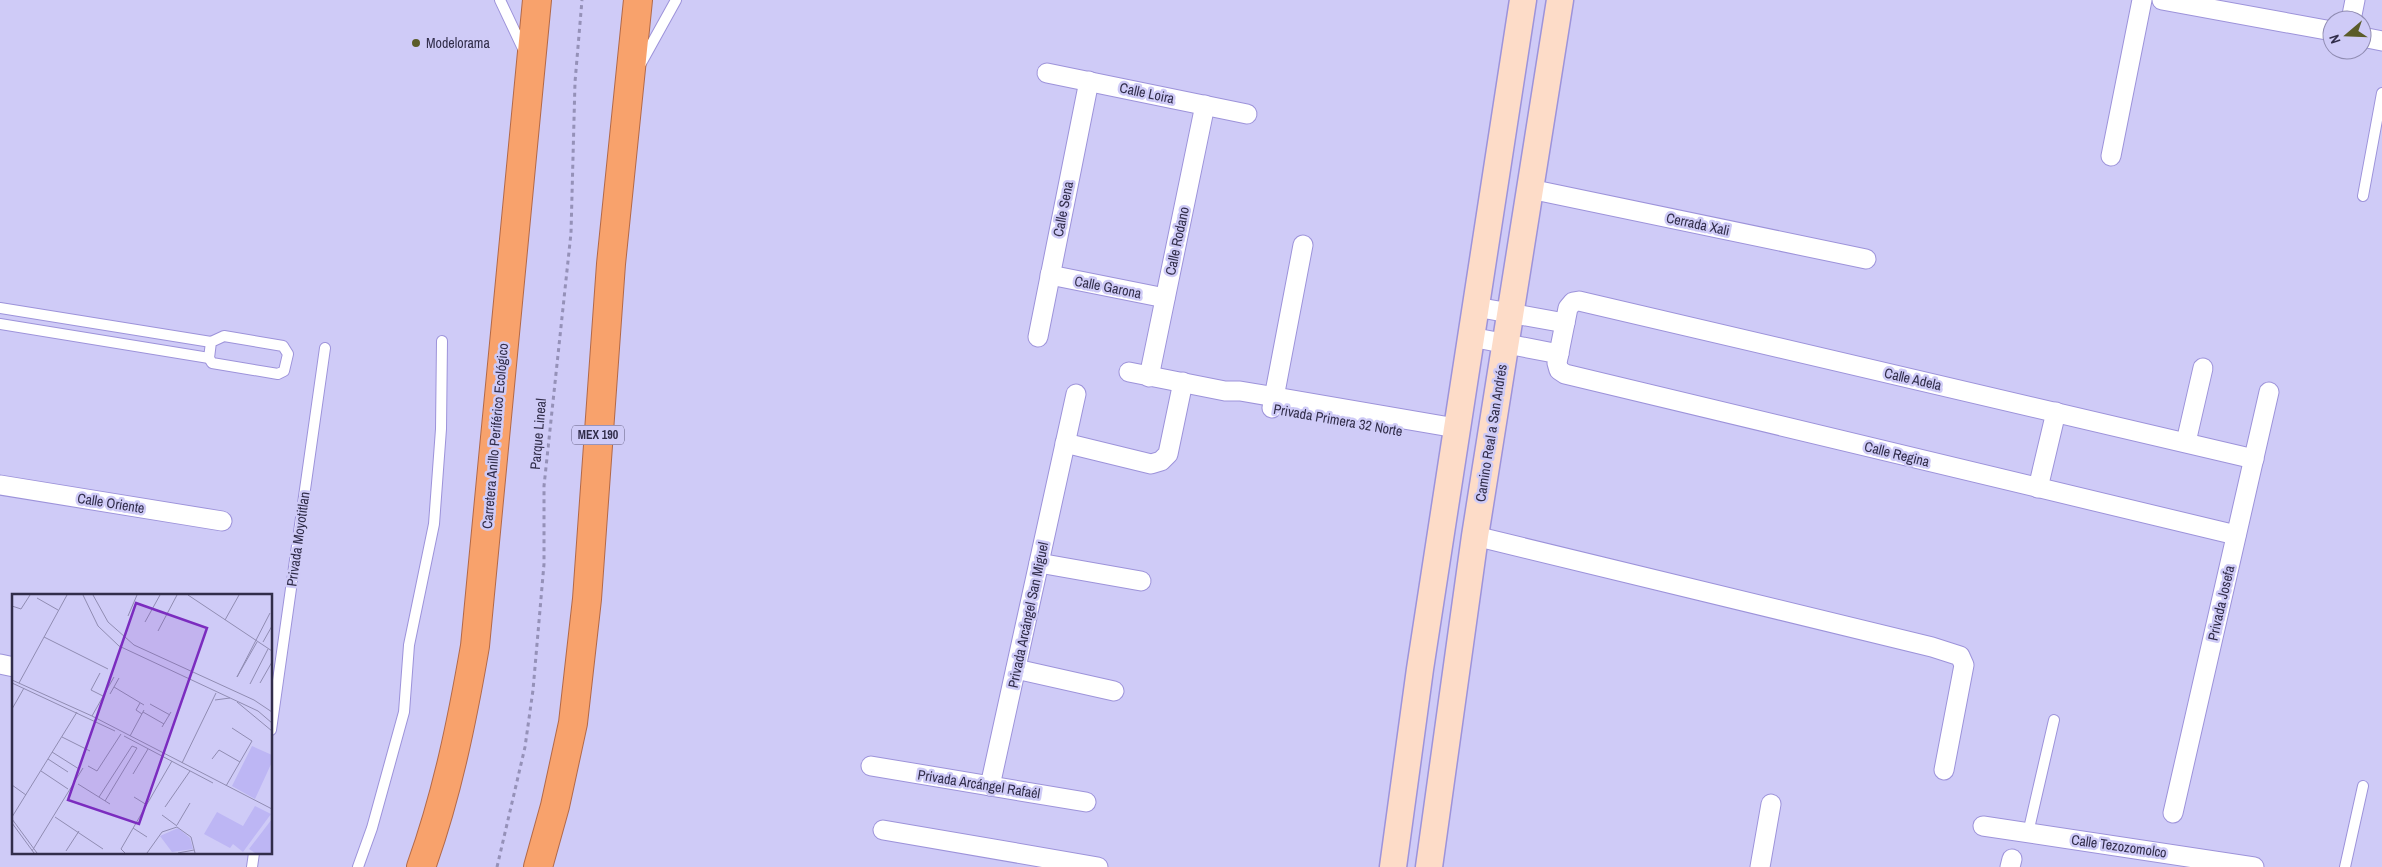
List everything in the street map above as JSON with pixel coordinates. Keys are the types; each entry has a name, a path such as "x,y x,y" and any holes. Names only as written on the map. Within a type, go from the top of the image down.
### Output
{"highway":[{"name":"Carretera Anillo Periférico Ecológico","path":"421,867 433,834 460,730 475,646 537,0"},
{"name":"MEX 190","path":"538,867 554,806 574,714 587,599 611,264 638,0"}],"main road":[{"path":"1393,867 1455,435 1523,0"},
{"name":"Camino Real a San Andrés","path":"1428,867 1475,536 1560,0"}],"street":[{"path":"2111,156 2142,0"},
{"path":"2162,0 2322,29"},
{"name":"Calle Loira","path":"1047,73 1247,114"},
{"name":"Calle Sena","path":"1038,337 1089,81"},
{"name":"Calle Rodano","path":"1149,376 1205,105"},
{"name":"Cerrada Xali","path":"1530,189 1866,259"},
{"path":"1273,402 1303,245"},
{"name":"Calle Garona","path":"1050,275 1165,298"},
{"name":"Calle Adela","path":"1565,323 1568,308 1573,302 1579,300 2254,459"},
{"path":"1476,307 1565,323 1559,362"},
{"name":"Calle Regina","path":"1471,336 1506,343 1559,362 1565,374 2236,535"},
{"path":"2186,442 2203,368"},
{"name":"Privada Primera 32 Norte","path":"1128,372 1225,391 1241,402 1273,402 1455,435"},
{"path":"1065,443 1151,464 1161,461 1168,454 1183,382"},
{"name":"Privada Josefa","path":"2173,813 2269,392"},
{"name":"Privada Arcángel San Miguel","path":"990,786 1076,394"},
{"path":"2038,488 2056,412"},
{"name":"Calle Oriente","path":"0,485 222,521"},
{"path":"1475,536 1932,647 1960,656 1964,665 1944,770"},
{"path":"1039,563 1141,581"},
{"path":"1016,669 1114,691"},
{"name":"Privada Arcángel Rafaél","path":"871,766 1086,802"},
{"path":"1760,867 1771,804"},
{"name":"Calle Tezozomolco","path":"1983,826 2254,867"},
{"path":"883,830 1098,867"}],"lane":[{"path":"500,0 531,66"},
{"path":"629,86 676,0"},
{"path":"2363,196 2382,93"},
{"path":"0,308 211,342 224,336 283,346 288,354 284,371 278,374 212,363 209,358 211,342"},
{"path":"0,324 209,358"},
{"path":"358,867 372,828 404,712 409,644 434,524 441,429 442,341"},
{"name":"Privada Moyotitlan","path":"272,723 325,348"},
{"path":"2028,833 2054,720"},
{"path":"2345,867 2363,786"},
{"path":"252,867 254,854"}],"path":[{"name":"Parque Lineal","path":"497,867 523,756 533,690 544,564 544,486 571,233 575,82 582,0"}],"place":[{"name":"Modelorama","path":"416,43"}]}
